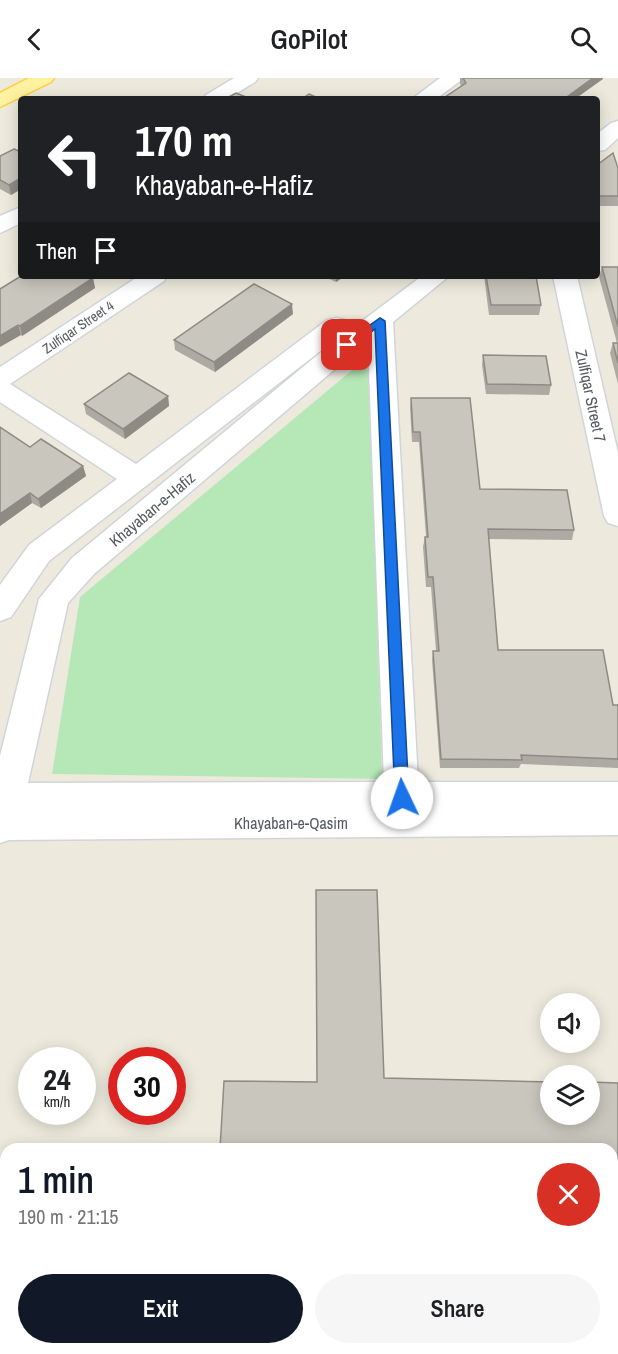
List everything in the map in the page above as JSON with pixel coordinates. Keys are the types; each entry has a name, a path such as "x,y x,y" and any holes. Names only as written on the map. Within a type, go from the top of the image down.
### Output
{"main road":[{"path":"0,84 11,78"},
{"path":"0,101 44,78"}],"street":[{"path":"218,96 248,78"},
{"path":"427,96 454,78"},
{"path":"600,142 618,127"},
{"path":"0,226 18,216"},
{"name":"Zulfiqar Street 4","path":"0,379 150,279"},
{"name":"Khayaban-e-Hafiz","path":"0,609 39,553 397,279"},
{"name":"Khayaban-e-Hafiz","path":"1,815 54,598 84,566 330,358 433,279"},
{"name":"Zulfiqar Street 7","path":"566,279 618,516"},
{"path":"380,321 402,798"},
{"path":"0,390 137,477"},
{"path":"0,586 39,553"},
{"name":"Khayaban-e-Qasim","path":"1,815 402,798 618,797"},
{"name":"Khayaban-e-Qasim","path":"1,815 618,820"}],"green space":[{"path":"369,356 382,779 52,774 80,597"}],"building":[{"path":"463,78 593,78 568,96 446,96 466,83"},
{"path":"14,149 18,151 18,180 9,185 0,180 0,156"},
{"path":"613,153 618,168 618,196 600,196 600,163"},
{"path":"602,267 618,267 618,327"},
{"path":"18,278 91,279 20,326 0,336 0,289"},
{"path":"487,279 537,279 541,305 491,305"},
{"path":"254,284 292,304 214,362 174,340"},
{"path":"613,343 618,343 618,363"},
{"path":"483,355 546,356 551,385 487,384"},
{"path":"129,373 168,396 123,429 84,404"},
{"path":"411,398 470,398 480,489 567,490 574,530 488,529 498,650 603,650 613,705 618,705 618,759 521,755 522,760 441,759 433,651 439,651 433,577 428,577 425,537 428,537 420,432 413,432"},
{"path":"0,427 30,447 41,439 83,466 38,499 30,493 0,514"},
{"path":"316,890 377,890 384,1078 540,1082 540,1125 600,1125 600,1082 618,1083 618,1143 220,1143 224,1081 317,1082"}],"route":[{"path":"347,345 380,321 402,798"}]}
